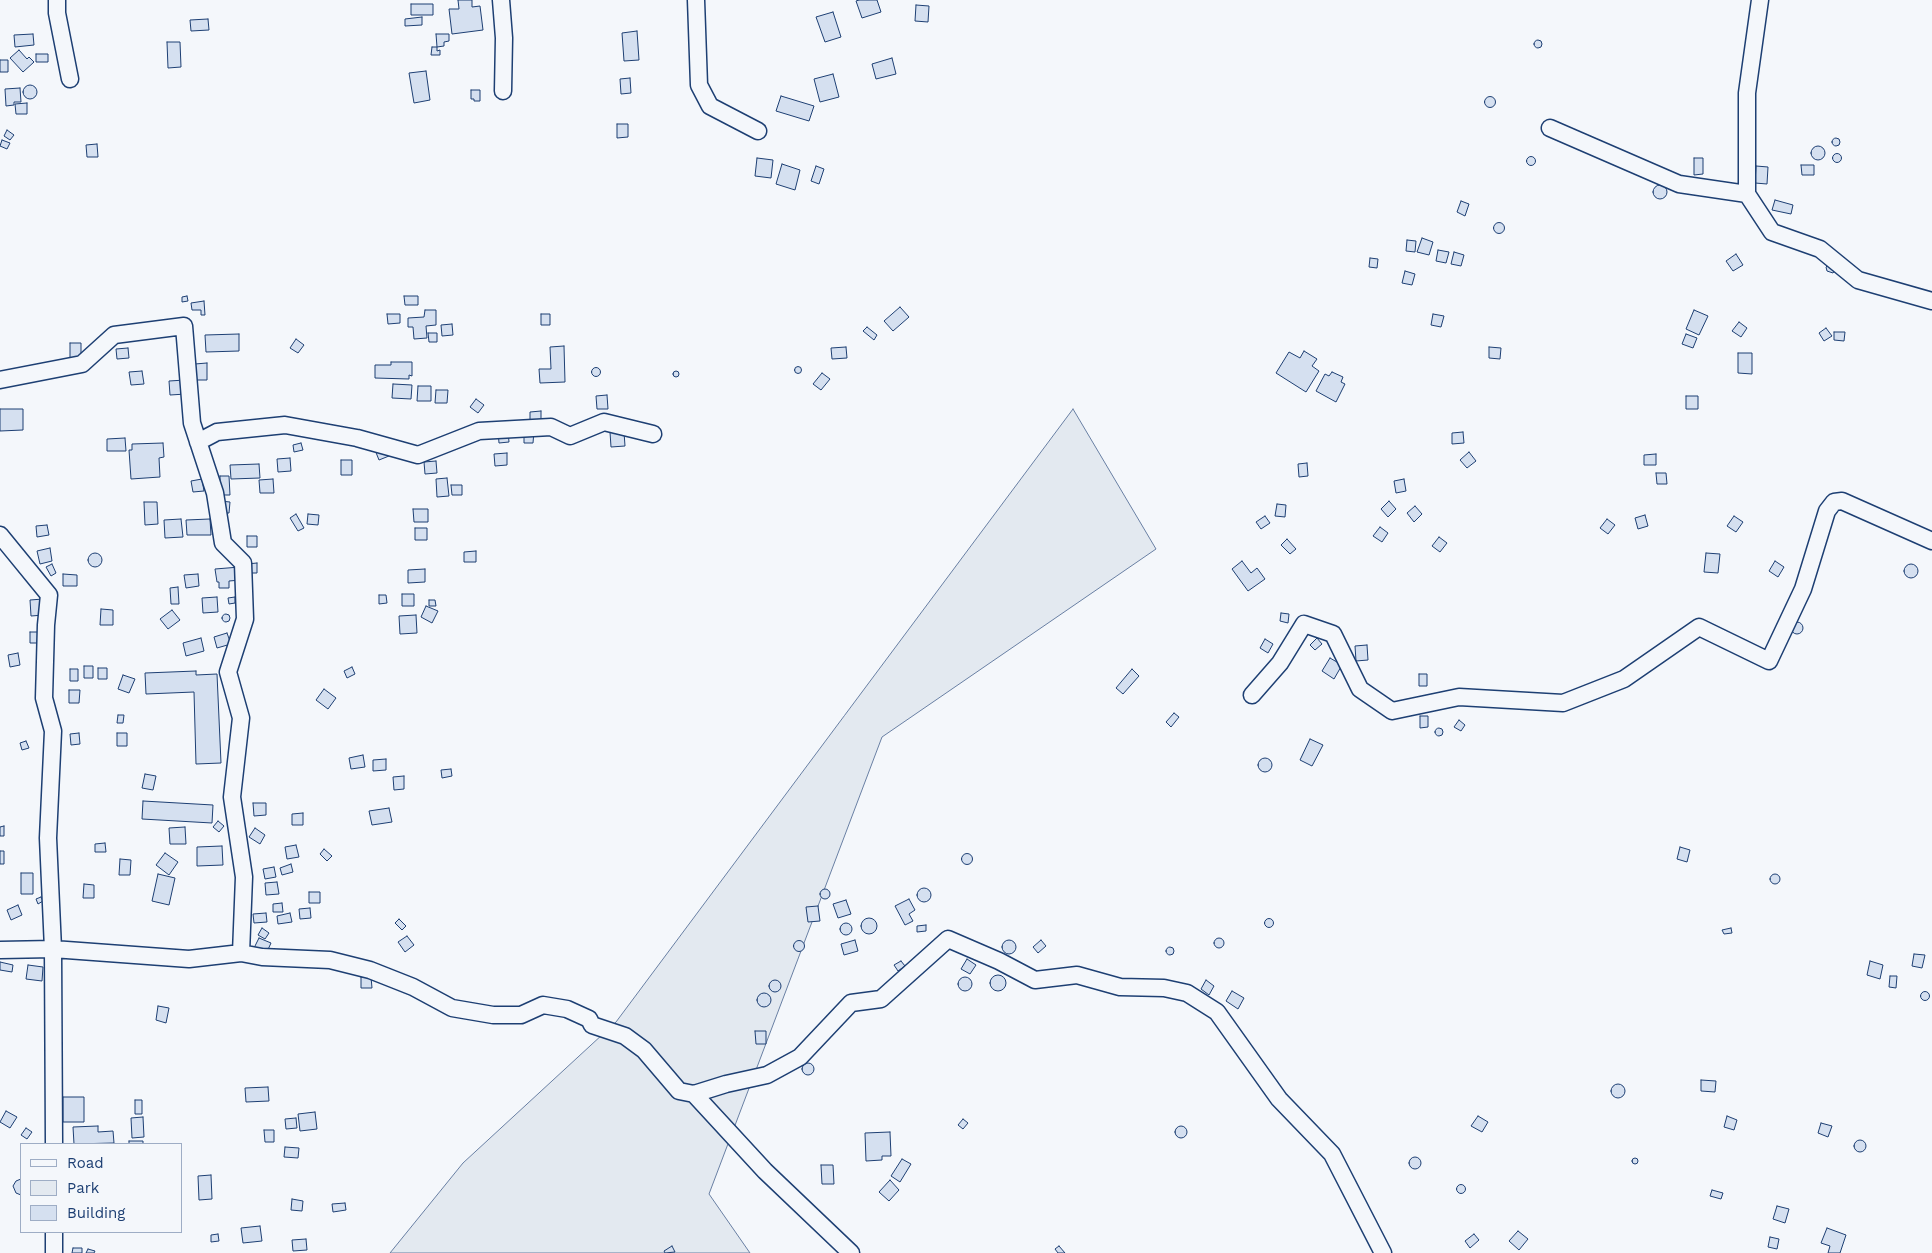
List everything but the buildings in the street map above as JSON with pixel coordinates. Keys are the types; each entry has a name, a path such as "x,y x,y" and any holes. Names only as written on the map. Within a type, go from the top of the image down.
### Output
{"street":[{"path":"58,0 57,13 70,80"},
{"path":"501,0 504,38 504,91"},
{"path":"696,0 699,85 710,106 758,131"},
{"path":"1760,0 1747,93 1747,194 1772,232 1820,249 1858,280 1932,301"},
{"path":"1550,128 1679,184 1747,194"},
{"path":"0,380 82,364 114,335 184,326 192,423 214,493 223,543 243,563 245,618 228,672 241,718 232,797 244,877 241,953"},
{"path":"198,442 217,432 285,425 358,438 418,455 479,431 551,427 570,436 604,422 653,434"},
{"path":"1252,695 1280,663 1304,624 1333,634 1360,689 1392,711 1459,697 1563,703 1624,679 1699,627 1769,661 1803,589 1827,511 1834,502 1842,501 1932,541"},
{"path":"0,535 49,595 46,625 44,698 53,731 48,838 53,949 54,1143"},
{"path":"0,950 53,949 189,959 241,953 262,957 330,960 370,970 412,987 452,1008 493,1015 521,1015 543,1006 567,1009 589,1019 592,1026 625,1036 644,1050 679,1091 694,1094 726,1084 766,1075 800,1057 851,1003 881,999 948,939 999,961 1035,980 1077,975 1120,987 1164,988 1187,993 1217,1012 1279,1099 1332,1154 1383,1253"},
{"path":"694,1094 765,1172 851,1253"},
{"path":"54,1233 54,1253"}],"green space":[{"path":"1073,409 1156,549 882,737 709,1194 750,1253 390,1253 463,1163 616,1022"}]}
